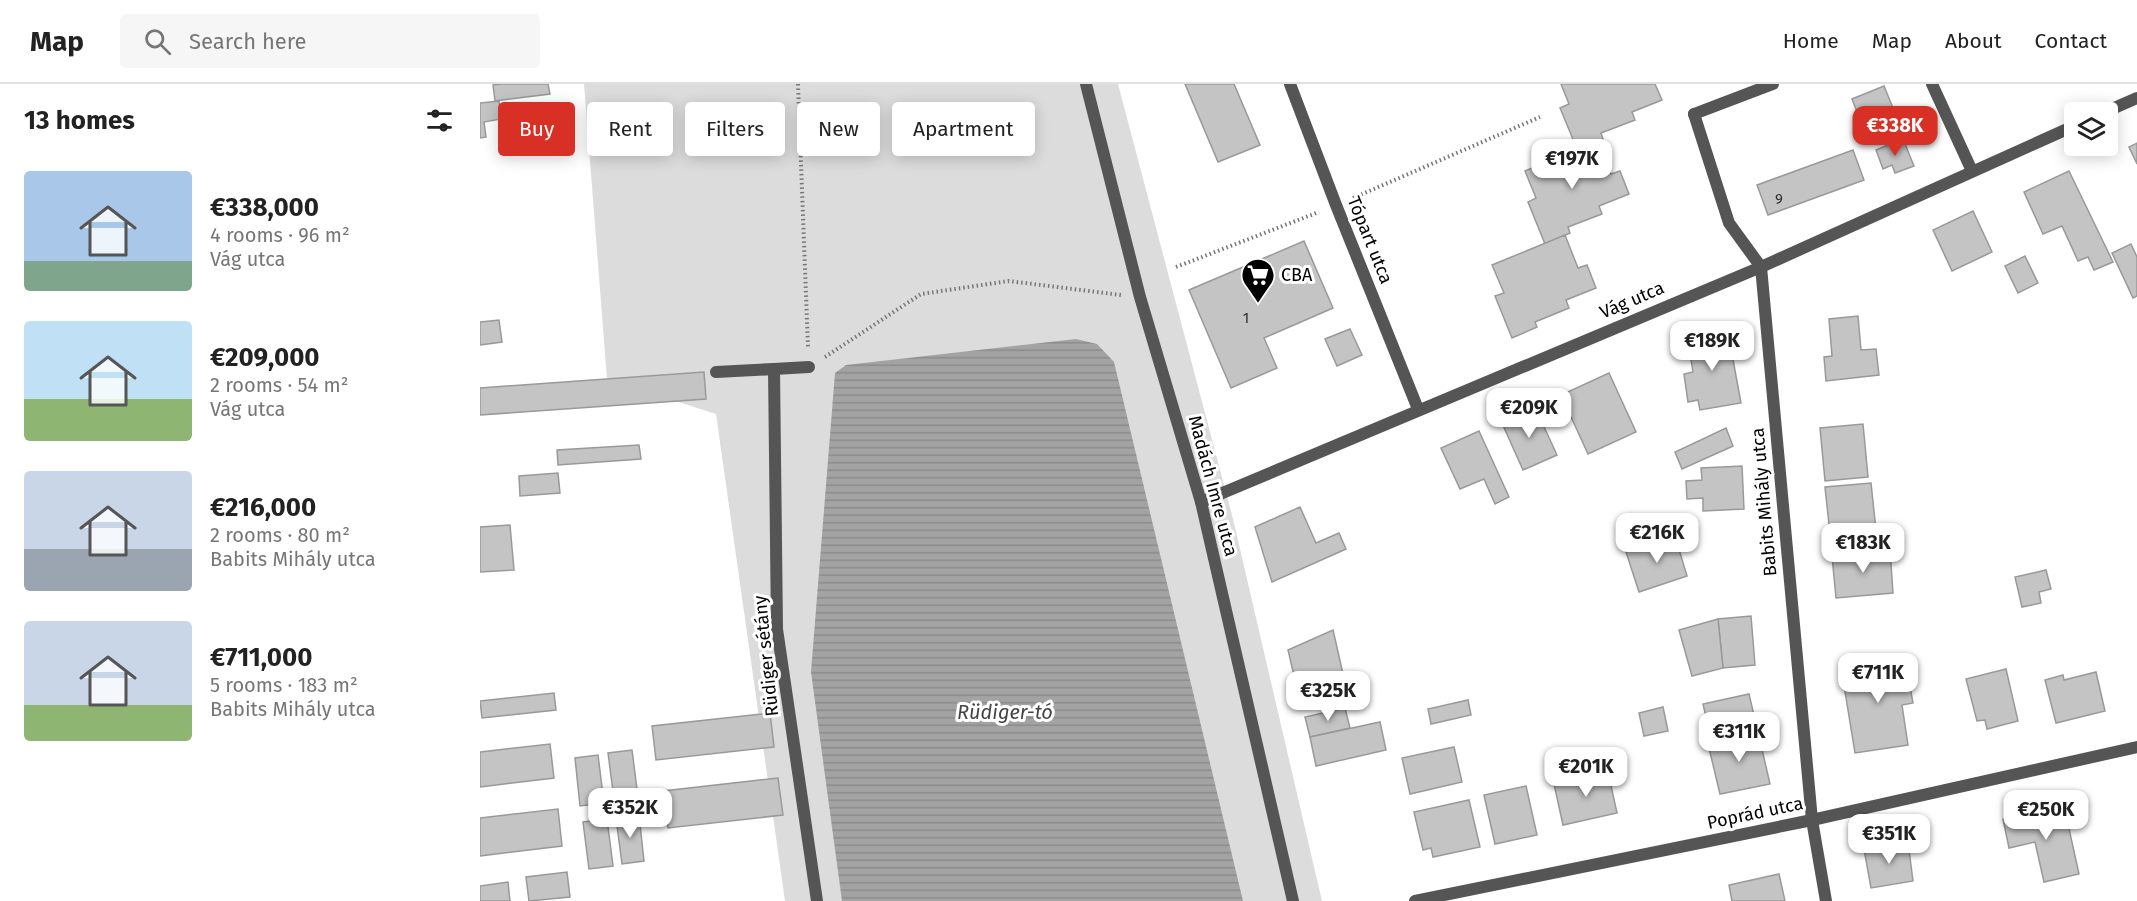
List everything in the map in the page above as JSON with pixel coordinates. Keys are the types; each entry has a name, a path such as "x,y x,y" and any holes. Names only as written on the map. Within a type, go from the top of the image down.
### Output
{"street":[{"name":"Madách Imre utca","path":"1086,84 1140,297 1201,502 1293,901"},
{"name":"Tópart utca","path":"1290,84 1418,409"},
{"path":"1761,267 1729,223 1694,114 1773,84"},
{"path":"1932,84 1972,171"},
{"path":"2118,107 2137,99"},
{"name":"Vág utca","path":"1201,502 1761,267 2064,130"},
{"name":"Babits Mihály utca","path":"1761,267 1812,820 1826,901"},
{"path":"716,372 809,367"},
{"name":"Rüdiger sétány","path":"774,369 777,629 817,901"},
{"name":"Poprád utca","path":"1415,901 1812,820 2137,747"}],"path":[{"path":"798,84 809,367"},
{"path":"1176,267 1336,205 1540,117"},
{"path":"809,367 921,294 1009,281 1140,297"}],"shaded area":[{"path":"584,84 1118,84 1233,519 1322,901 785,901 716,414 607,379 590,156 673,156 673,102 587,102 587,122"}],"water":[{"name":"Rüdiger-tó","path":"1076,339 1097,344 1114,362 1243,901 842,901 811,672 835,373 846,365"}],"building":[{"path":"548,84 550,94 495,101 493,85"},
{"path":"1185,84 1234,84 1260,145 1218,162"},
{"path":"1561,84 1655,84 1662,100 1632,112 1635,120 1601,133 1603,139 1577,149 1560,108 1569,104"},
{"path":"1884,86 1902,130 1869,143 1852,99"},
{"path":"499,102 498,120 484,122 486,137 480,138 480,103"},
{"path":"1903,139 1914,166 1895,173 1892,165 1883,169 1876,150"},
{"path":"1598,141 1611,174 1620,171 1629,194 1599,206 1602,214 1568,227 1570,233 1545,244 1528,202 1536,198 1525,171"},
{"path":"2137,143 2137,164 2129,147"},
{"path":"1853,150 1864,180 1768,215 1757,185"},
{"path":"2069,171 2113,262 2094,270 2088,257 2078,261 2062,226 2043,234 2024,192"},
{"path":"1973,211 1992,252 1952,271 1933,230"},
{"path":"1565,235 1578,268 1587,265 1596,288 1566,300 1569,308 1535,322 1537,327 1512,338 1495,296 1504,293 1492,265"},
{"path":"1304,241 1333,308 1264,338 1277,368 1231,388 1189,290"},
{"path":"2131,244 2137,257 2137,296 2133,298 2112,253"},
{"path":"2025,256 2038,283 2018,293 2005,266"},
{"path":"1858,316 1861,350 1876,349 1879,375 1826,381 1824,357 1832,356 1829,319"},
{"path":"499,320 502,342 480,345 480,322"},
{"path":"1727,327 1741,403 1700,410 1698,400 1688,402 1684,374 1693,372 1688,341"},
{"path":"1350,329 1362,355 1337,366 1325,339"},
{"path":"704,372 706,399 480,415 480,388"},
{"path":"1609,373 1636,432 1588,454 1561,395"},
{"path":"1535,407 1557,455 1523,470 1502,423"},
{"path":"1863,424 1868,477 1825,481 1820,428"},
{"path":"1726,428 1733,446 1682,469 1675,452"},
{"path":"1479,431 1509,497 1495,504 1484,479 1460,489 1441,448"},
{"path":"639,445 641,459 558,465 557,450"},
{"path":"1742,466 1744,509 1703,511 1703,498 1687,499 1686,481 1702,480 1701,468"},
{"path":"558,473 560,493 520,496 519,476"},
{"path":"1871,483 1876,530 1830,534 1825,487"},
{"path":"1300,507 1316,543 1339,533 1346,549 1272,582 1255,527"},
{"path":"510,525 514,570 480,572 480,527"},
{"path":"1675,536 1687,576 1639,592 1626,552"},
{"path":"1890,550 1893,593 1836,598 1832,556"},
{"path":"2046,570 2051,589 2039,592 2041,603 2022,607 2015,577"},
{"path":"1751,616 1755,665 1723,668 1718,619"},
{"path":"1718,619 1723,668 1692,676 1679,630"},
{"path":"1333,630 1346,687 1299,697 1288,650"},
{"path":"1904,654 1913,703 1902,705 1908,745 1855,753 1842,673 1869,668 1867,660"},
{"path":"2006,669 2018,721 1987,729 1985,720 1977,721 1966,679"},
{"path":"2096,672 2105,711 2056,723 2045,680 2063,675 2064,680"},
{"path":"554,693 556,710 482,718 480,701"},
{"path":"1749,694 1758,732 1735,738 1732,725 1709,730 1703,704"},
{"path":"1468,700 1471,715 1431,724 1428,709"},
{"path":"1663,707 1668,731 1644,736 1639,713"},
{"path":"1345,708 1350,728 1310,737 1305,717"},
{"path":"770,713 774,747 656,760 652,726"},
{"path":"1380,722 1386,750 1316,766 1310,737"},
{"path":"1758,732 1770,784 1720,794 1708,744"},
{"path":"550,744 554,778 480,787 480,752"},
{"path":"1454,747 1462,782 1410,794 1402,758"},
{"path":"632,750 638,797 614,799 608,753"},
{"path":"598,755 604,803 580,806 575,758"},
{"path":"1608,772 1617,813 1563,825 1554,784"},
{"path":"778,778 783,815 668,828 663,791"},
{"path":"1526,786 1537,835 1495,844 1484,795"},
{"path":"1469,800 1480,847 1433,857 1431,848 1423,850 1414,812"},
{"path":"2064,806 2079,874 2044,882 2035,842 2009,848 2003,819"},
{"path":"558,809 562,846 480,856 480,818"},
{"path":"639,815 644,861 622,864 616,818"},
{"path":"607,819 613,866 589,869 583,822"},
{"path":"1908,842 1913,881 1871,888 1864,849"},
{"path":"567,872 570,897 529,901 526,877"},
{"path":"1779,874 1785,901 1732,901 1729,885"},
{"path":"508,882 510,901 480,901 480,886"}],"place":[{"name":"CBA","path":"1258,304"}]}
